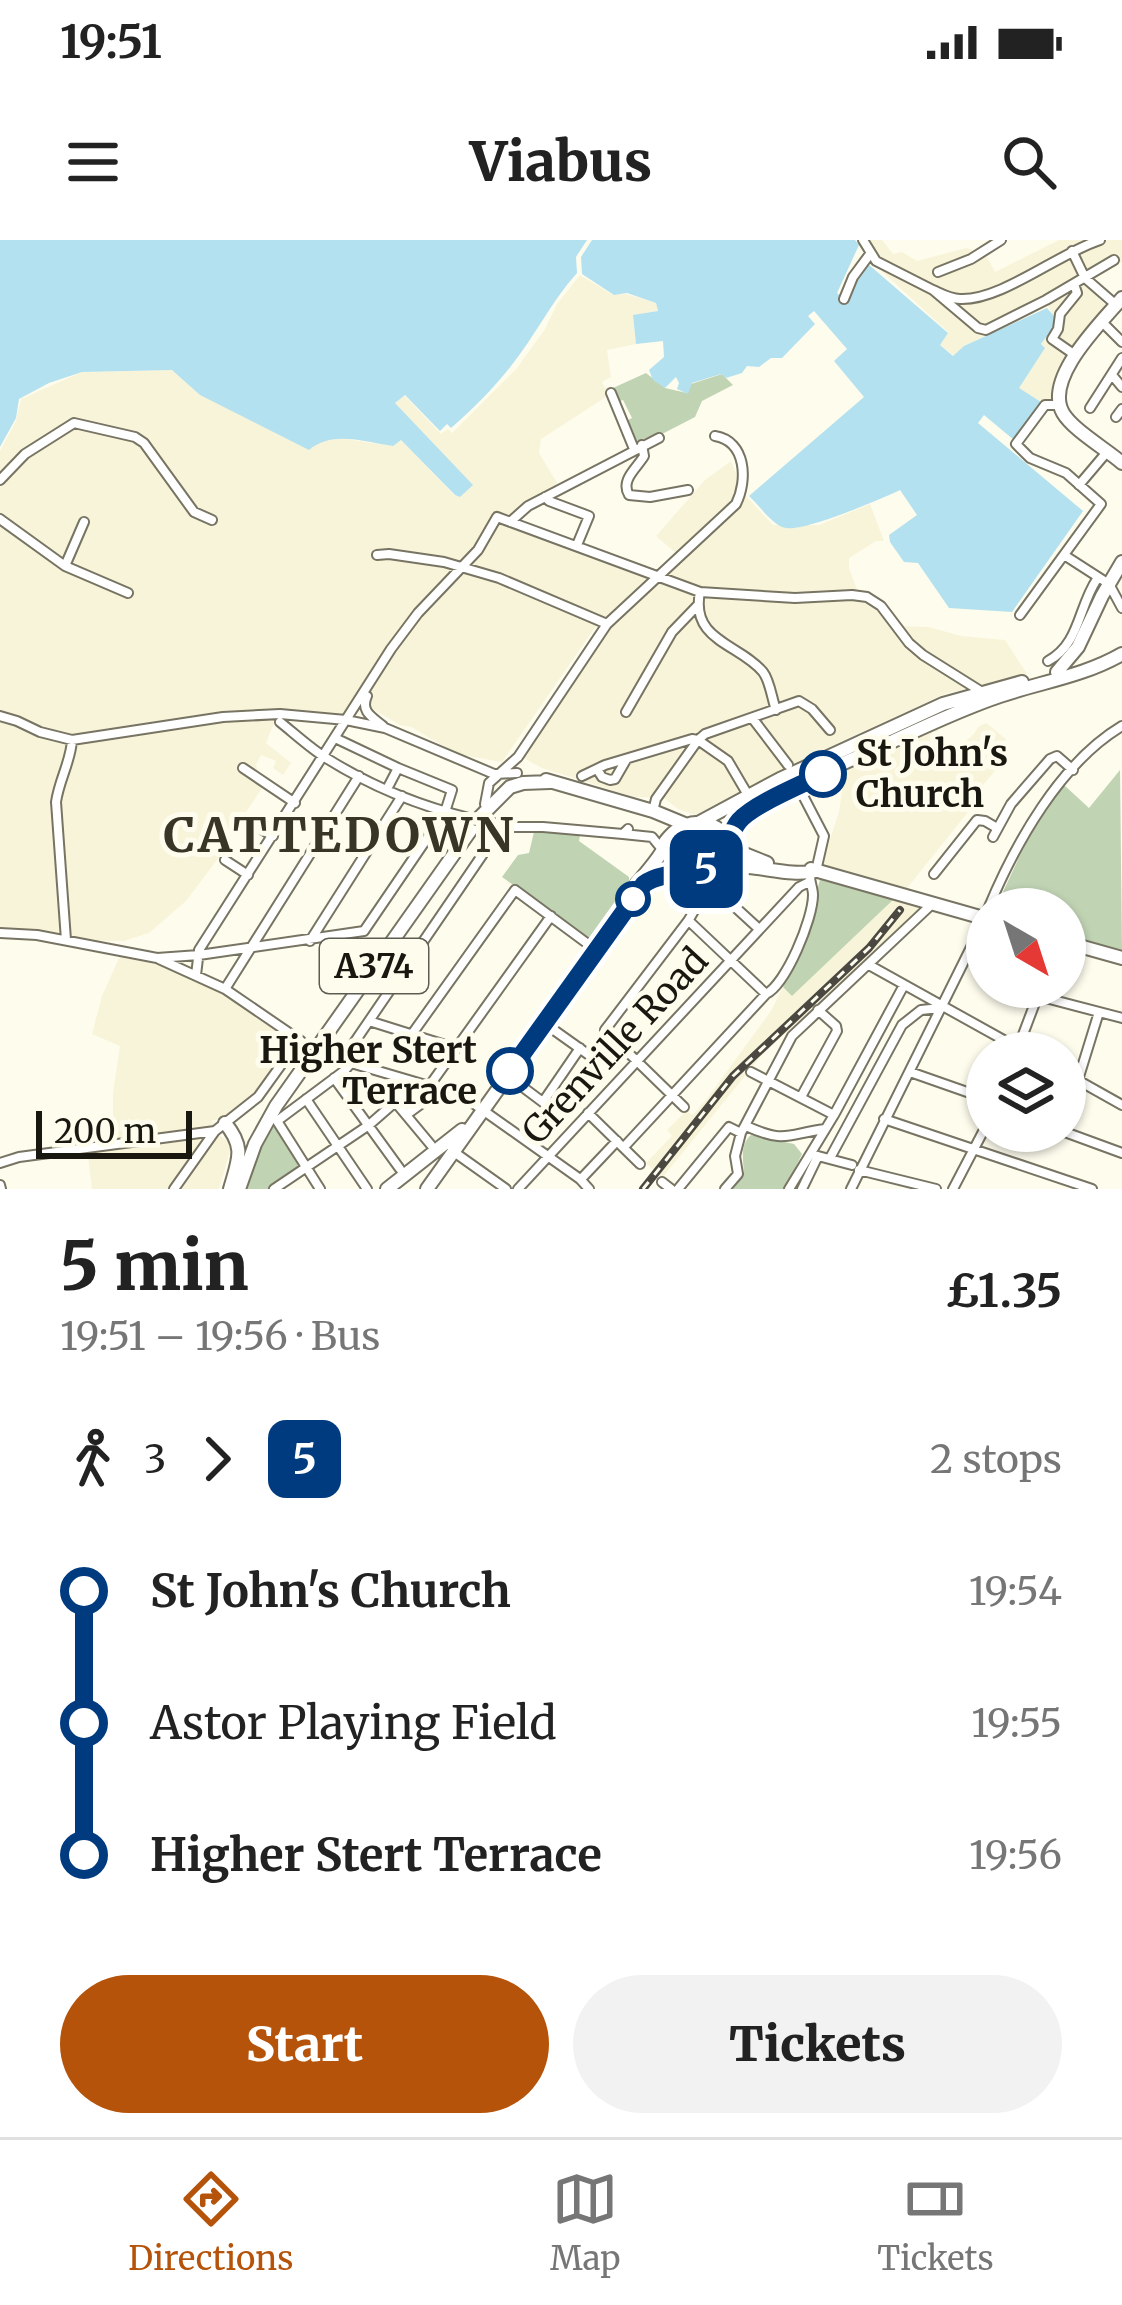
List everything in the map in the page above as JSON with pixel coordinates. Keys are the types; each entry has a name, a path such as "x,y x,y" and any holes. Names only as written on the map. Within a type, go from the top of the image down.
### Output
{"main road":[{"path":"1116,453 1067,419 1060,405 1061,385 1089,333 1119,301"},
{"path":"1052,667 1075,644 1097,607 1103,581 1122,563"},
{"path":"1075,644 1082,669"},
{"path":"428,1189 670,835 780,779 1082,669 1122,650"},
{"path":"711,877 745,815 802,792 943,704 1052,667 1082,669"},
{"path":"982,692 1003,695"},
{"path":"521,774 686,819 727,809"},
{"name":"A374","path":"237,1188 273,1119 506,783 521,774"},
{"name":"A374","path":"484,815 506,789 550,782"},
{"path":"653,808 697,823 723,822 740,851 813,876"},
{"path":"653,808 667,824 663,849 669,865 684,872 711,877 745,866 795,880 831,875 966,911"},
{"path":"480,1108 640,889 653,878 684,872"},
{"path":"1086,947 1122,958"},
{"path":"225,1130 243,1138 273,1119"},
{"path":"387,1189 467,1127"},
{"path":"225,1130 240,1152 237,1188"}],"street":[{"path":"863,240 876,261 957,299 980,297 1100,240"},
{"path":"938,272 1000,240"},
{"path":"844,299 870,254"},
{"path":"1074,255 1085,278 1119,301"},
{"path":"933,290 986,330 1114,260"},
{"path":"1074,284 1077,293 1052,339 1076,356"},
{"path":"1047,299 1060,318"},
{"path":"1101,321 1122,342"},
{"path":"1090,408 1122,358"},
{"path":"1112,375 1122,387"},
{"path":"610,393 644,456 628,478 626,493 650,497 688,490"},
{"path":"1020,615 1101,504 1060,470 1030,458 1016,444 1045,405 1060,405"},
{"path":"0,481 25,454 69,425 79,424 144,443 194,512 212,520"},
{"path":"0,716 72,740 224,717 280,714 346,719 385,728 498,775 521,774 515,764 518,757 607,624 736,504 744,488 743,469 733,442 715,436"},
{"path":"510,522 545,497 659,437"},
{"path":"1079,484 1116,453"},
{"path":"545,497 589,516 577,544"},
{"path":"196,975 199,950 391,650 418,613 478,550 497,517 700,592 867,597 881,606 923,656 982,692"},
{"path":"0,519 65,566 128,592"},
{"path":"65,566 83,522"},
{"path":"377,554 463,566 607,624"},
{"path":"1064,555 1103,581 1121,607"},
{"path":"1075,644 1083,599 1103,581"},
{"path":"700,592 702,619 713,636 765,676 776,710"},
{"path":"1083,599 1097,607"},
{"path":"626,712 672,632 698,605"},
{"path":"943,704 954,692 950,672"},
{"path":"371,683 364,707 385,728"},
{"path":"653,808 705,734 804,701 830,730"},
{"path":"753,719 788,765"},
{"path":"280,722 323,757 445,812 462,817 484,815 499,826 626,832 652,837 663,849"},
{"path":"296,735 302,725"},
{"path":"1000,888 1033,819 1099,742 1122,726"},
{"path":"157,958 364,932 445,812 452,790 335,738"},
{"path":"582,776 692,739 728,761 749,797"},
{"path":"66,940 56,802 72,740"},
{"path":"934,874 974,822 982,820 995,833 1011,804 1051,759 1058,756 1073,770"},
{"path":"487,788 518,757"},
{"path":"597,769 606,780 615,779 627,759"},
{"path":"474,767 487,788 484,815"},
{"path":"243,768 295,803"},
{"path":"386,789 398,768"},
{"path":"225,989 359,776"},
{"path":"0,933 157,958 225,989 328,1053 463,1096 583,1185 780,984 802,935 824,836 802,792"},
{"path":"310,941 402,796"},
{"path":"244,819 273,836"},
{"path":"320,1189 273,1119 334,1078 499,826"},
{"path":"225,860 248,875"},
{"path":"684,1106 605,1030 688,921 711,877 759,929"},
{"name":"Grenville Road","path":"518,1189 730,962 795,880"},
{"path":"412,1034 515,890 592,946"},
{"path":"725,1189 738,1174 735,1156 744,1130 792,1036 928,903"},
{"path":"406,1115 425,1101 455,1048 550,916"},
{"path":"688,921 766,994"},
{"path":"851,1189 856,1168 966,957"},
{"path":"868,965 989,1032"},
{"path":"789,1189 904,985"},
{"path":"830,1158 902,1024 921,1010 941,1008"},
{"path":"1086,1008 1122,1018"},
{"path":"801,1097 836,1030 818,1010"},
{"path":"1086,1054 1099,1012"},
{"path":"369,1021 455,1048"},
{"path":"544,1023 590,1055"},
{"path":"174,1189 303,1041"},
{"path":"507,1075 545,1104 580,1048"},
{"path":"751,1072 834,1115"},
{"path":"910,1072 966,1092"},
{"path":"334,1078 400,1169"},
{"path":"275,1189 369,1124 418,1083"},
{"path":"1086,1085 1122,1105"},
{"path":"306,1099 367,1189"},
{"path":"396,1103 431,1145"},
{"path":"588,1113 640,1164"},
{"path":"884,1119 966,1147"},
{"path":"671,1186 730,1127 796,1142 825,1129"},
{"path":"0,1163 225,1130"},
{"path":"1086,1140 1122,1153"},
{"path":"802,1189 818,1156 816,1143"},
{"path":"453,1151 506,1189"},
{"path":"953,1189 973,1152"},
{"path":"980,1152 1092,1189"},
{"path":"818,1156 900,1185 936,1189"}],"shaded area":[{"path":"868,240 882,240 893,254 902,252 917,261 966,248 985,253 995,272 1059,240 1122,240 1122,262 1085,281 1108,309 1075,351 1052,403 1018,388 1045,348 1041,344 1056,321 1048,306 964,346 954,356 940,345 948,332 876,266"},
{"path":"580,275 613,295 656,303 658,311 633,316 636,344 607,350 611,377 602,382 609,395 541,439 539,453 559,486 507,518 655,572 677,554 656,536 705,480 731,461 745,495 773,525 819,525 870,504 884,541 849,558 860,598 879,608 894,626 1005,640 1027,674 944,694 695,815 664,798 634,797 542,768 520,756 605,632 646,582 594,629 502,762 457,754 371,708 343,717 279,710 266,743 291,763 283,775 273,768 276,761 261,755 256,765 262,788 241,820 221,836 220,856 186,901 149,933 124,941 0,939 0,451 16,421 21,399 82,372 173,370 200,395 319,441 340,438 392,446 401,440 460,497 472,485 395,403 404,395 441,434 448,429 452,433 517,368"},
{"path":"986,723 1006,739 999,749 1008,756 900,897 924,906 762,1055 662,1178 646,1163 672,1136 667,1130 686,1111 693,1115 709,1096 783,987 792,996 895,898 821,876 845,770 938,726 938,753 951,754"},
{"path":"148,949 301,1035 251,1099 234,1113 212,1121 217,1134 232,1144 219,1189 92,1189 86,1140 113,1135 120,1046 92,1034 120,956"}],"green space":[{"path":"646,373 665,388 687,393 691,384 722,374 733,385 702,401 695,417 637,441 628,420 632,418 623,400 617,402 613,388"},
{"path":"1120,770 1122,952 1086,943 1086,888 1005,888 1036,821 1064,785 1089,808"},
{"path":"698,828 714,830 725,845 717,860 677,867 666,849 673,839"},
{"path":"534,832 580,835 579,841 629,877 629,891 593,943 502,877 518,855 529,853"},
{"path":"821,876 896,897 792,996 783,987 800,952"},
{"path":"272,1121 304,1168 269,1189 247,1189 254,1157"},
{"path":"751,1135 794,1144 802,1154 785,1189 731,1189 744,1172 744,1147"}],"water":[{"path":"0,240 587,240 576,257 577,273 520,355 451,428 447,424 440,431 405,395 395,403 473,485 460,497 401,440 393,446 328,440 309,450 200,395 172,370 82,372 49,383 19,399 16,418 0,447"},
{"path":"592,240 855,240 859,245 837,293 845,300 868,264 948,333 940,345 953,356 964,346 1047,308 1055,325 1019,388 1041,402 1014,440 984,415 978,423 1083,511 1012,612 949,608 918,563 904,562 889,535 917,515 900,490 795,528 776,523 749,496 864,397 834,361 847,349 814,311 808,316 815,324 782,358 771,358 759,367 747,366 726,378 721,374 692,383 688,394 677,389 676,377 665,388 653,380 649,370 664,357 663,341 636,344 633,315 658,311 656,303 627,293 614,295 582,274 581,257"}],"railway":[{"path":"643,1189 733,1076 869,948 900,910"}],"bus line":[{"name":"5","path":"510,1071 644,884 658,877 710,869 724,856 731,834 745,815 823,774"}],"place":[{"name":"St John's Church","path":"823,774"},
{"name":"Higher Stert Terrace","path":"510,1071"}],"district":[{"name":"CATTEDOWN","path":"340,835"}]}
